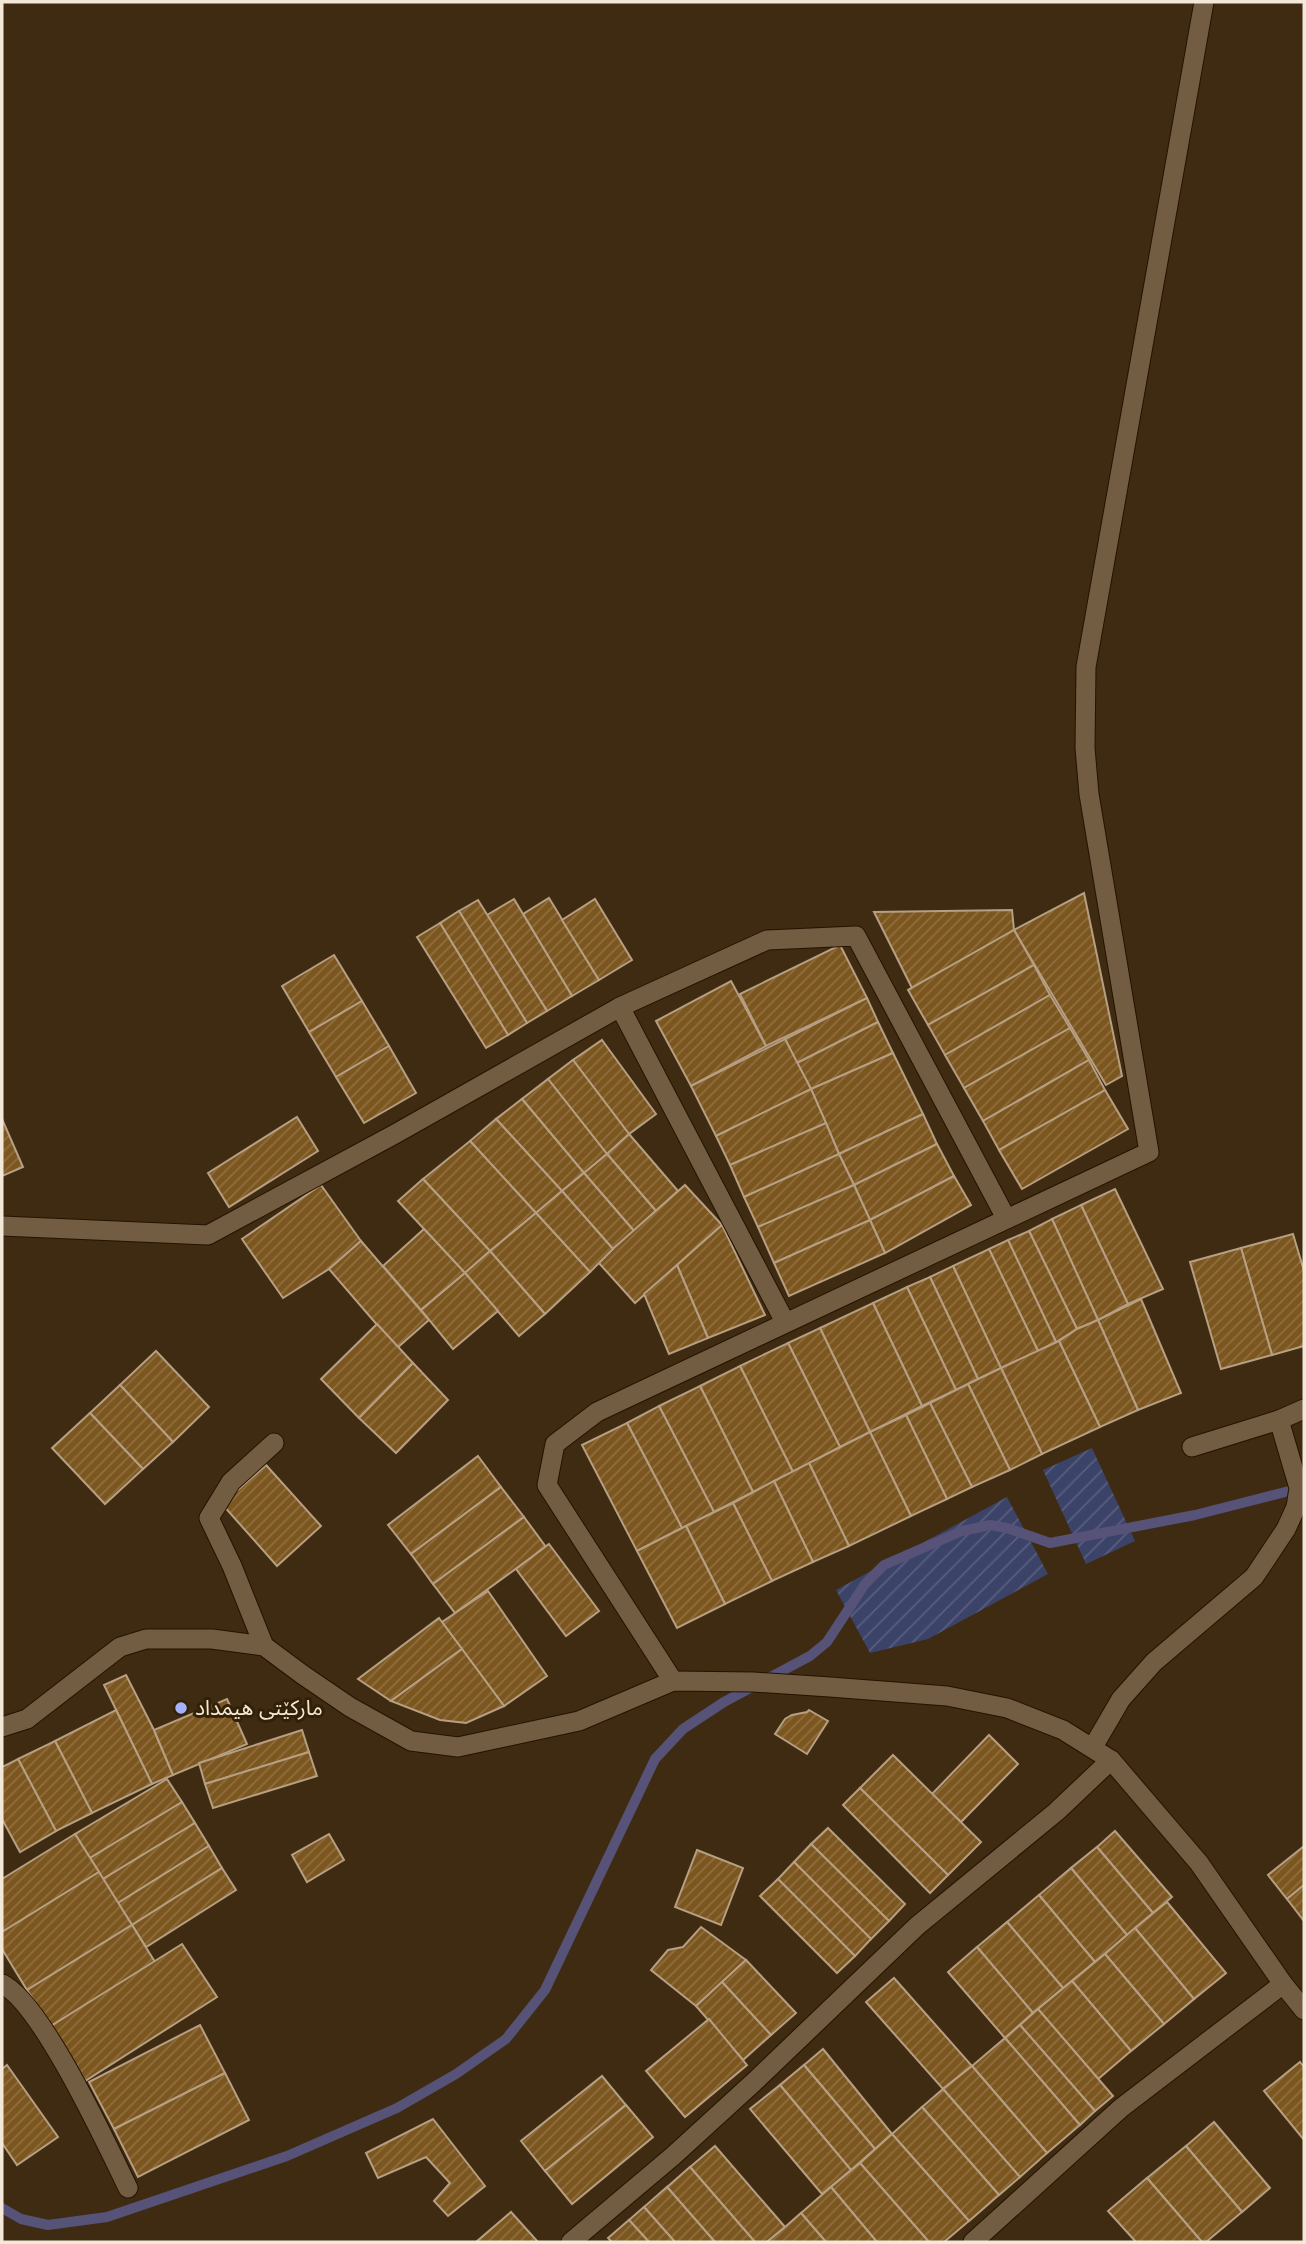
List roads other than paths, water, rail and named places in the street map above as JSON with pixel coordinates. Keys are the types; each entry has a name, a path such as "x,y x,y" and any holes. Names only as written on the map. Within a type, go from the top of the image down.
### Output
{"street":[{"path":"673,1681 547,1485 555,1444 597,1412 1006,1217 1149,1152 1089,794 1085,748 1086,667 1204,2"},
{"path":"2,1226 208,1235 395,1134 620,1007 767,940 856,936 1006,1217"},
{"path":"620,1007 785,1322"},
{"path":"1192,1447 1279,1420 1304,1409"},
{"path":"1093,1747 1121,1699 1154,1662 1254,1577 1286,1529 1298,1497 1279,1420"},
{"path":"264,1646 232,1566 209,1518 231,1482 274,1443"},
{"path":"2,1727 26,1719 120,1647 146,1639 212,1639 264,1646 350,1707 411,1741 458,1748 579,1721 673,1681 753,1682 947,1696 1007,1708 1063,1730 1111,1760 1199,1863 1304,2010"},
{"path":"571,2242 673,2156 764,2073 917,1926 1056,1812 1111,1760"},
{"path":"2,1984 12,1989 47,2034 92,2115 128,2188"},
{"path":"973,2242 1121,2109 1283,1984"}],"waterway":[{"path":"2,2208 21,2219 48,2225 107,2217 287,2156 397,2108 456,2074 506,2039 545,1990 655,1759 683,1729 724,1702 810,1656 827,1642 865,1584 884,1565 962,1531 990,1525 1050,1543 1195,1515 1301,1488"}],"place":[{"name":"مارکێتی هیمداد","path":"181,1708"}]}
